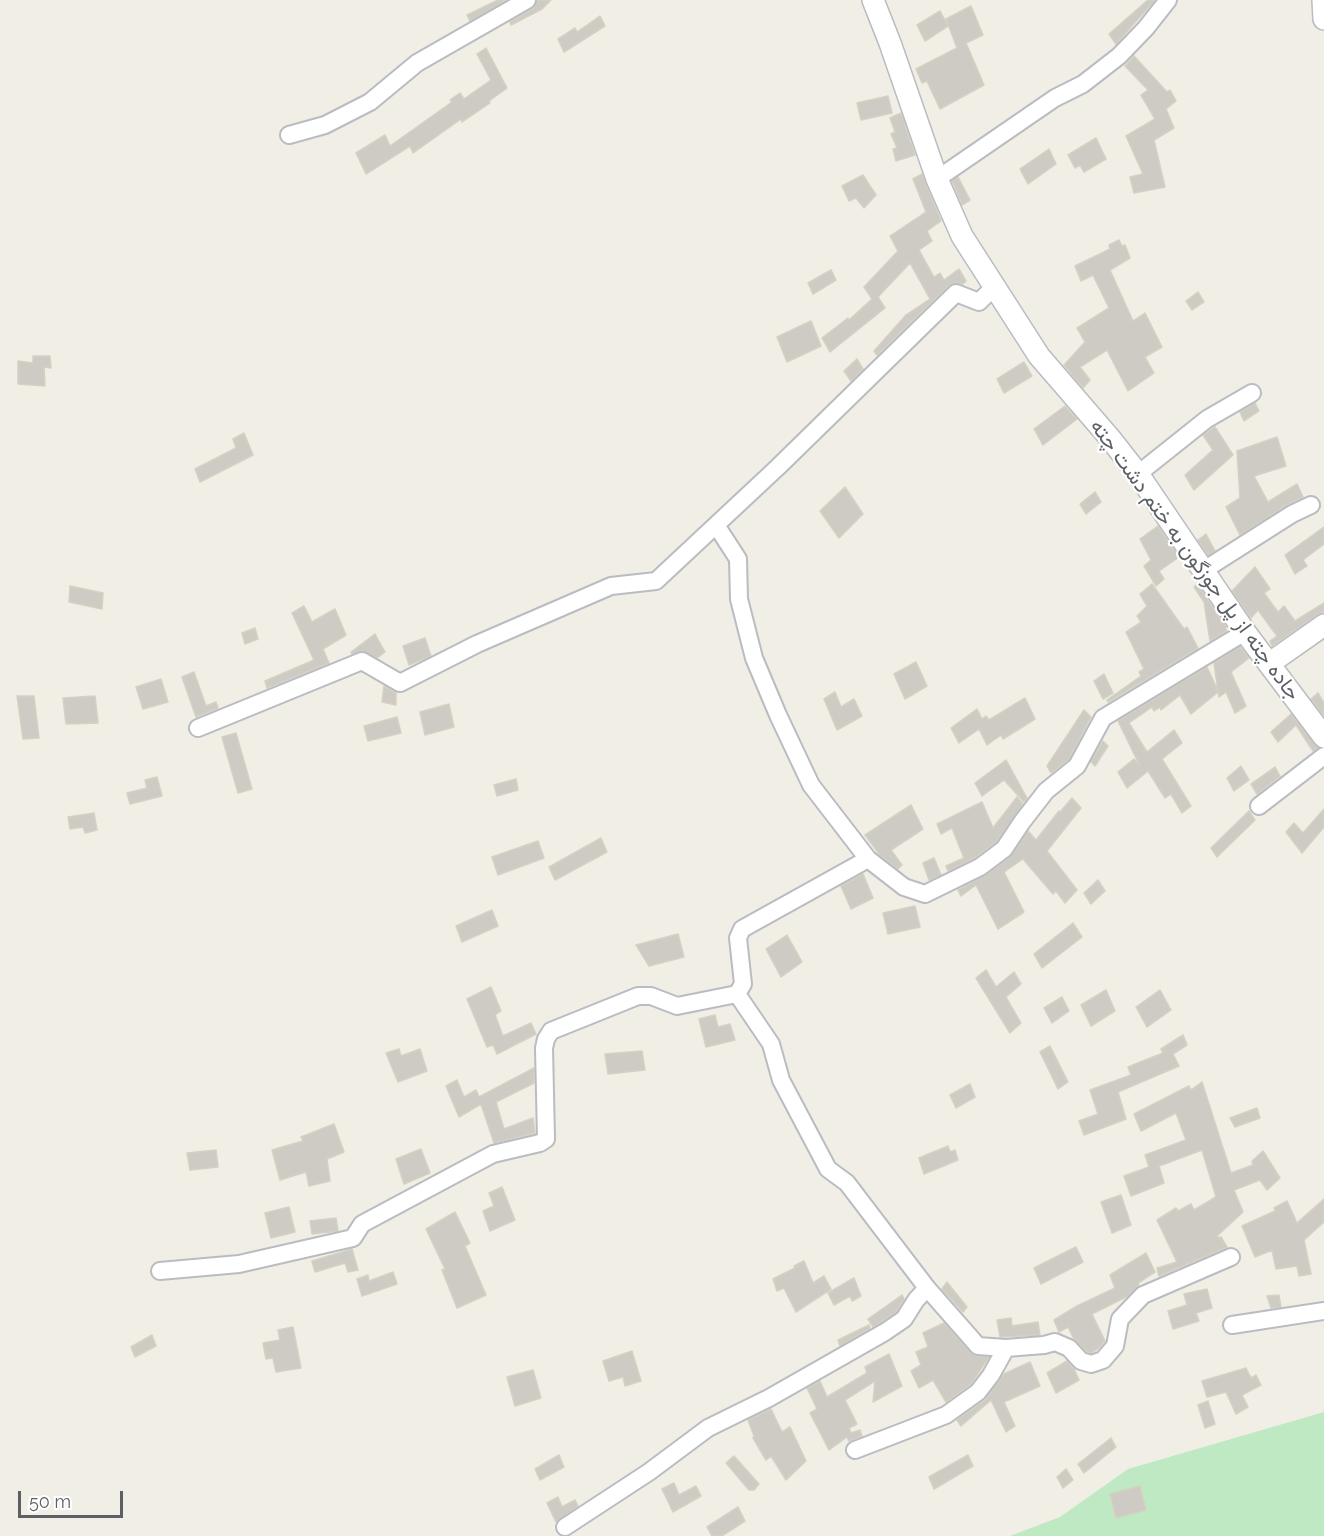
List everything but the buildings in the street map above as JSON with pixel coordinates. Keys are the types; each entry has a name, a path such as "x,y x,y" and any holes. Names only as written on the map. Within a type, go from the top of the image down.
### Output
{"street":[{"path":"289,135 325,125 370,102 417,63 527,0"},
{"name":"جاده چته از پل جوزگون به ختم دشت چته","path":"873,0 937,179 962,236 1039,356 1138,474 1245,632 1324,737"},
{"path":"937,179 1055,98 1083,84 1119,56 1146,28 1168,0"},
{"path":"1323,0 1324,19"},
{"path":"198,728 362,661 400,684 477,644 611,586 656,581 956,293 979,302 995,286"},
{"path":"1138,474 1207,419 1252,393"},
{"path":"1204,570 1292,514 1311,505"},
{"path":"716,525 738,559 739,599 754,658 778,716 811,785 868,859 904,887 925,894 980,867 1004,849 1046,791 1077,766 1103,718 1245,632"},
{"path":"1270,663 1324,625"},
{"path":"1259,806 1324,756"},
{"path":"160,1271 239,1264 353,1238 362,1224 493,1154 540,1143 546,1139 544,1048 551,1031 638,996 651,996 677,1006 737,994 743,984 738,938 742,929 868,859"},
{"path":"737,994 771,1044 781,1080 828,1169 847,1183 927,1288 978,1346 1006,1348 1044,1346 1055,1342 1069,1348 1081,1362 1091,1364 1103,1360 1115,1346 1120,1319 1143,1295 1231,1257"},
{"path":"565,1527 649,1472 708,1428 769,1398 885,1332 904,1319 927,1288"},
{"path":"1232,1325 1324,1311"},
{"path":"855,1450 946,1415 978,1392 991,1375 1006,1348"}],"green space":[{"path":"1324,1412 1324,1536 1010,1536 1060,1517 1128,1469"}]}
